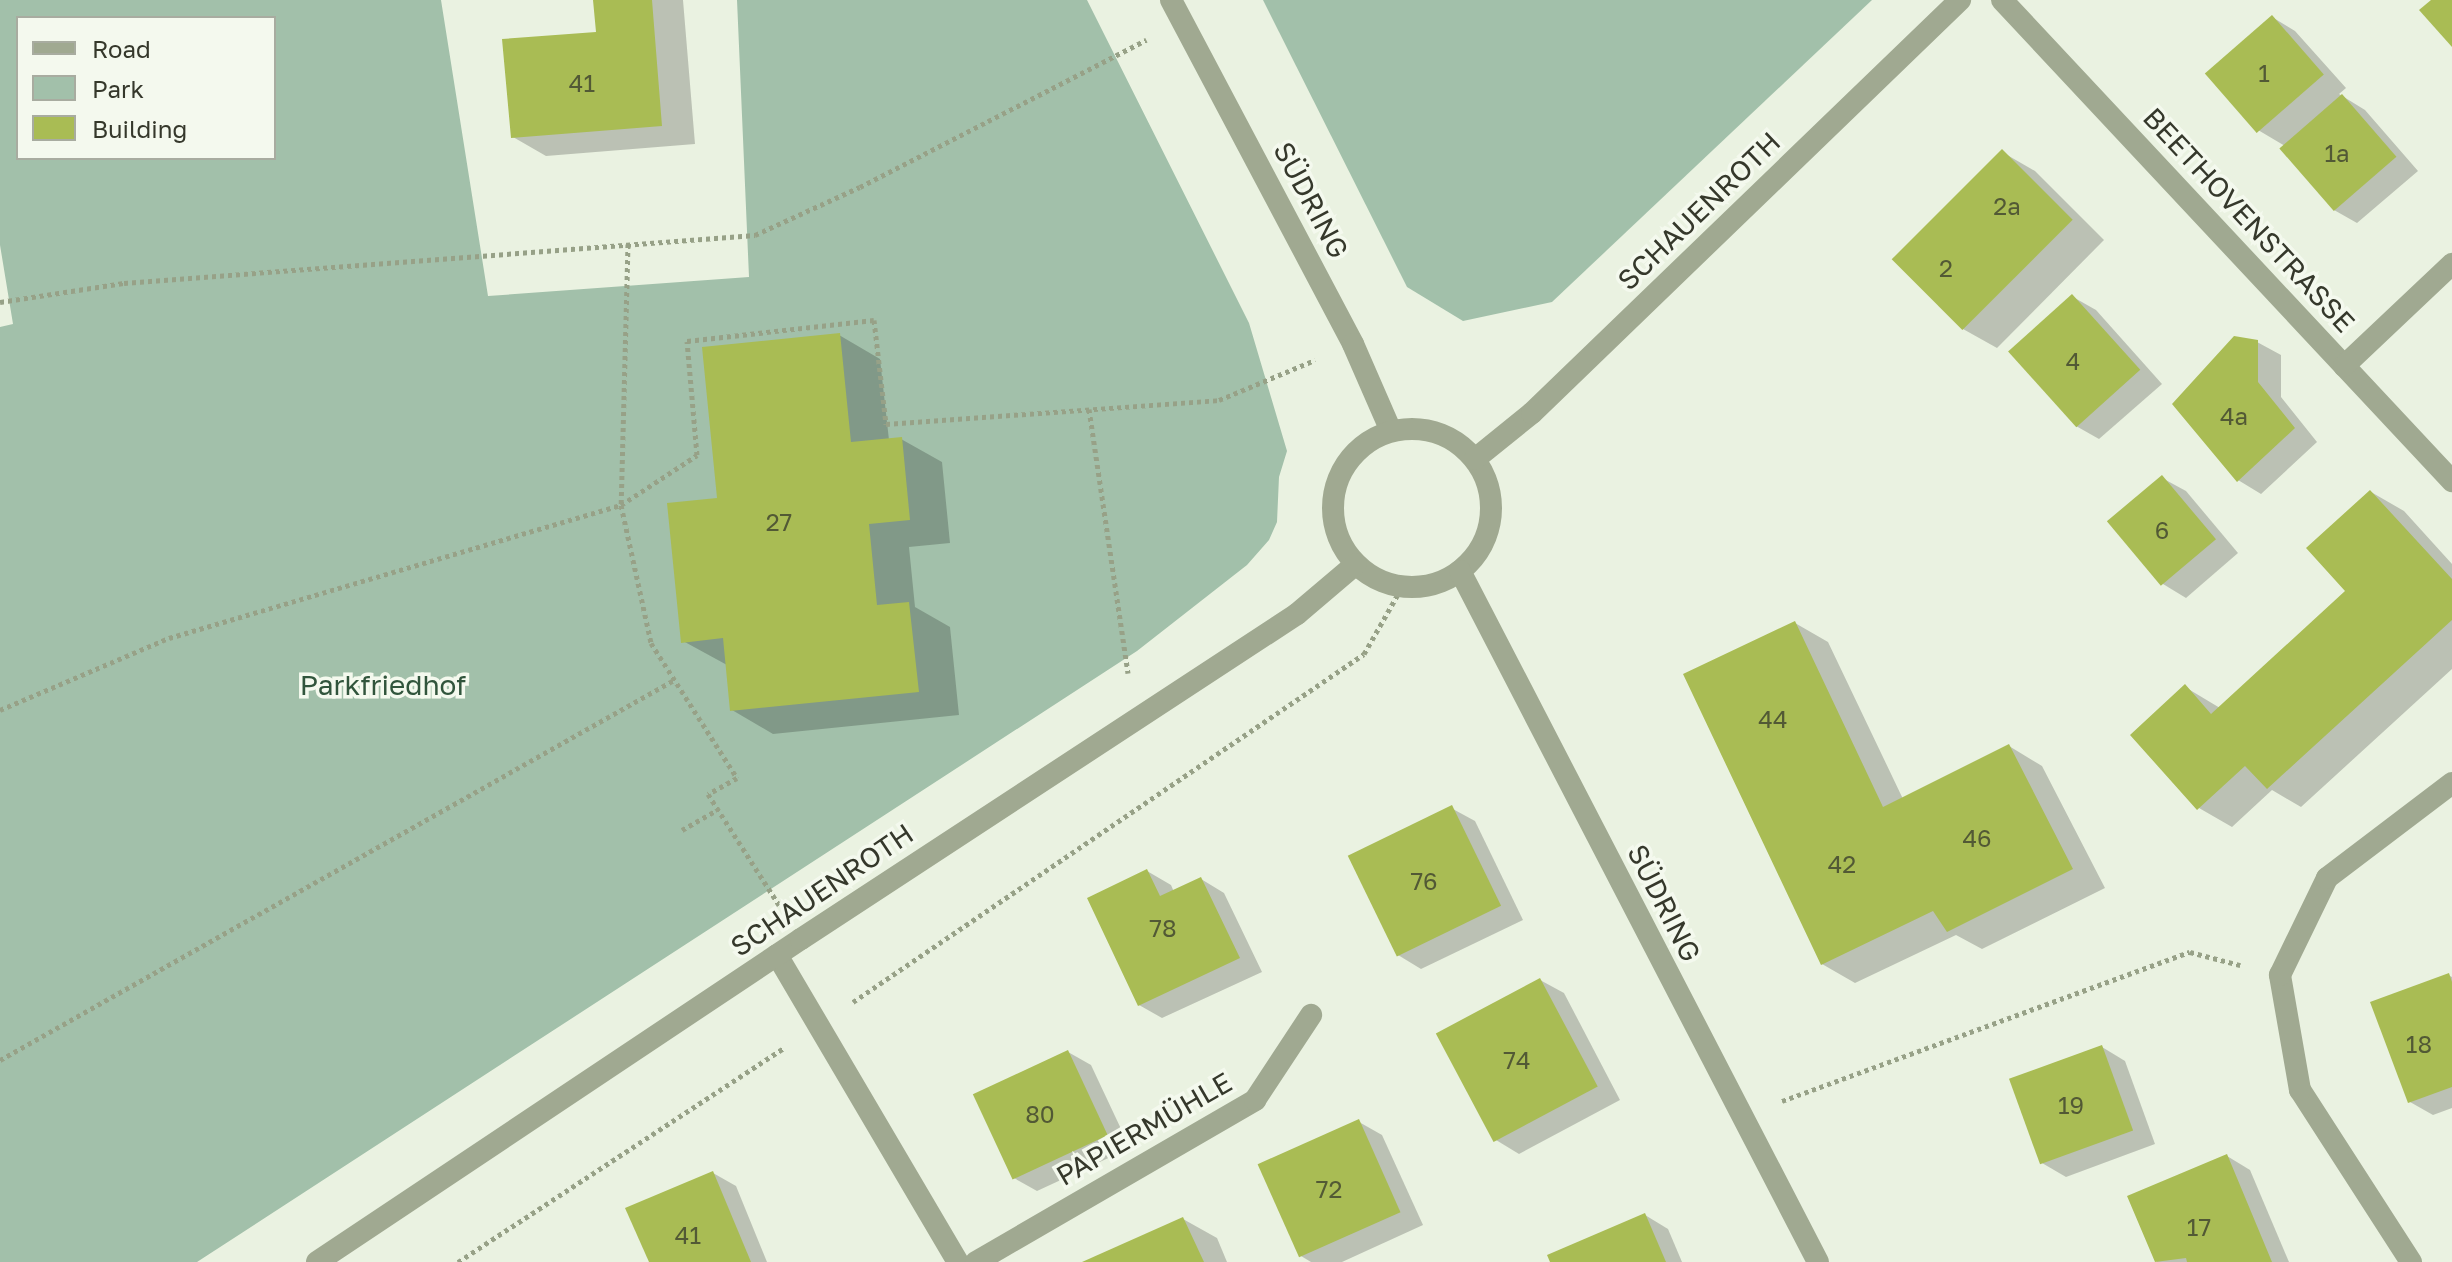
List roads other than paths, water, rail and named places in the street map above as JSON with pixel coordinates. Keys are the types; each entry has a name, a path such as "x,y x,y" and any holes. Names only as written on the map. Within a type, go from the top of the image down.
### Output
{"street":[{"name":"SÜDRING","path":"1171,0 1353,344 1391,431"},
{"name":"SCHAUENROTH","path":"1475,459 1532,413 1960,0"},
{"name":"BEETHOVENSTRASSE","path":"2002,0 2452,481"},
{"path":"2344,366 2452,264"},
{"path":"1415,428 1437,433 1458,443 1475,459 1486,481 1490,518 1477,553 1460,571 1442,581 1402,587 1377,579 1356,564 1342,545 1334,523 1333,498 1340,476 1352,456 1370,441 1391,431 1415,428"},
{"name":"SCHAUENROTH","path":"317,1262 801,939 1297,614 1356,564"},
{"name":"SÜDRING","path":"1460,571 1818,1262"},
{"path":"2411,1262 2300,1090 2280,975 2327,878 2452,783"},
{"path":"777,955 958,1262"},
{"name":"PAPIERMÜHLE","path":"976,1262 1255,1100 1311,1015"}],"park label":[{"name":"Parkfriedhof","path":"383,685"}]}
